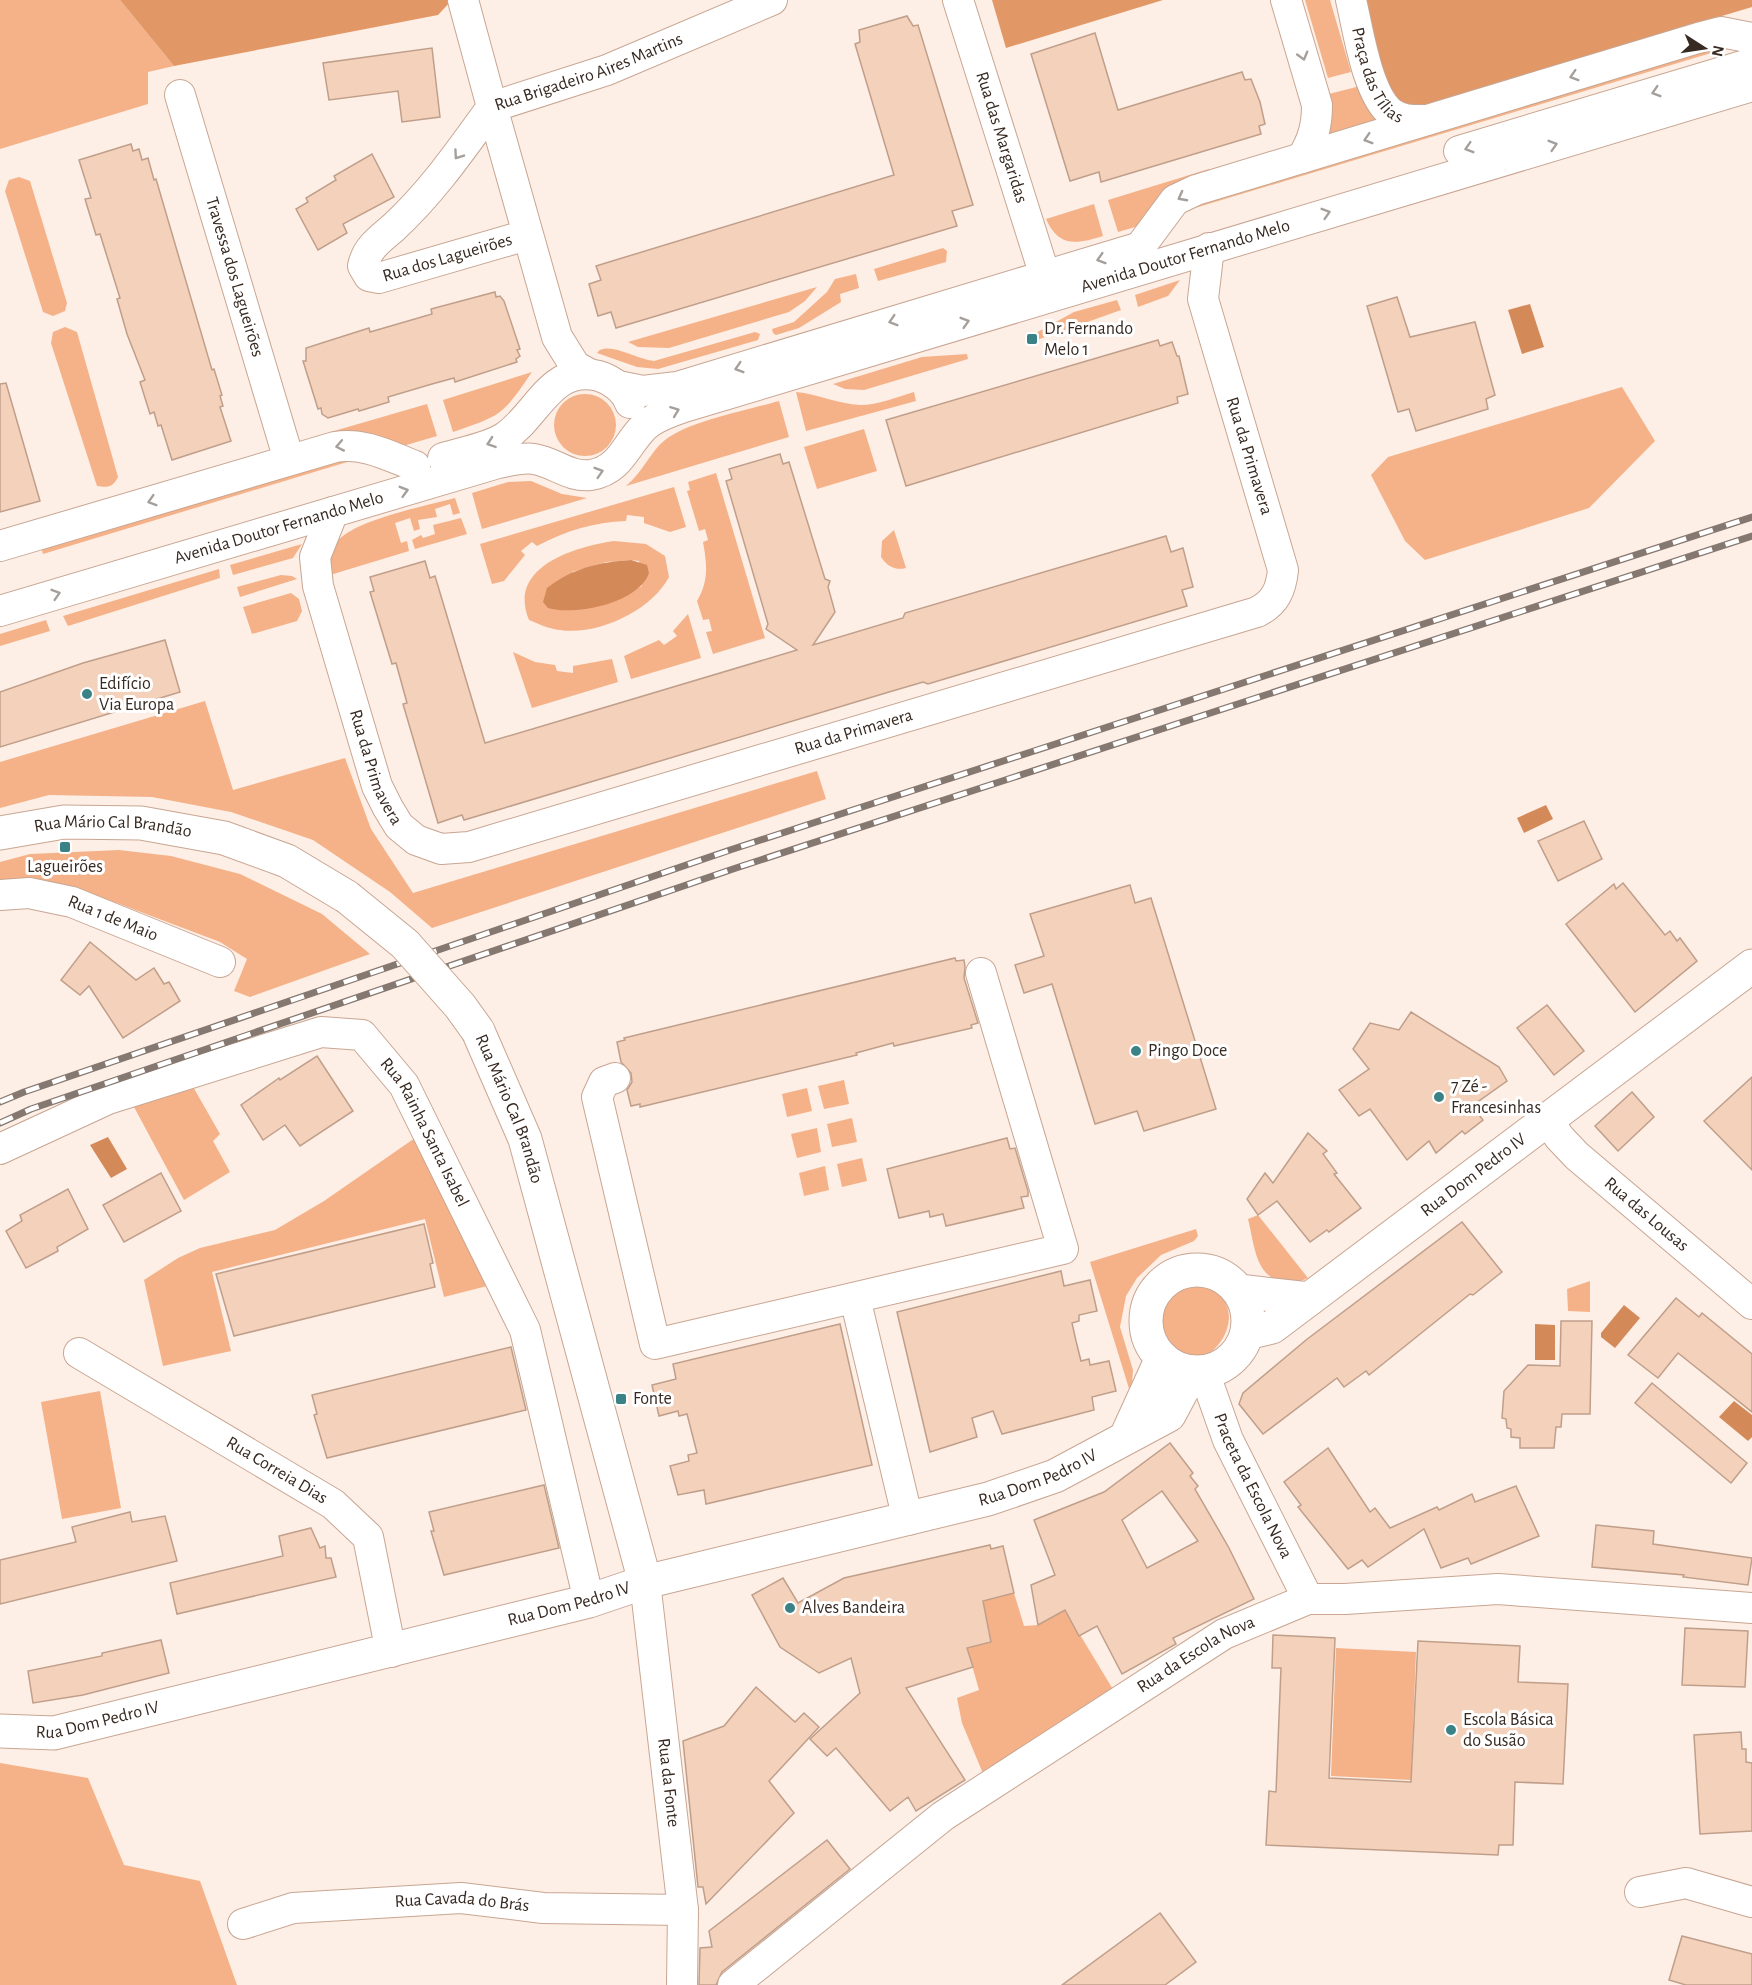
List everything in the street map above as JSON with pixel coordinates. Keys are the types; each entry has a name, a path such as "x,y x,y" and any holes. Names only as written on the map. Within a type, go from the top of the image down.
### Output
{"street":[{"path":"463,0 492,107"},
{"name":"Rua Brigadeiro Aires Martins","path":"541,400 555,375 558,354 557,337 492,107 617,66 772,0"},
{"name":"Rua das Margaridas","path":"958,0 1045,276"},
{"path":"1286,0 1317,105 1317,124 1313,140 1302,158"},
{"name":"Praça das Tílias","path":"1351,0 1373,83 1382,100 1390,112 1406,120 1430,120"},
{"name":"Avenida Doutor Fernando Melo","path":"1140,247 1175,200 1196,190 1709,35 1721,32 1752,38"},
{"name":"Avenida Doutor Fernando Melo","path":"0,590 502,439 521,426 558,382 573,375 589,374 605,378 618,386 643,391 677,387 1752,63"},
{"name":"Avenida Doutor Fernando Melo","path":"0,611 498,463 535,459 574,474 591,475 608,470 621,459 644,427 657,418 681,408 1752,86"},
{"name":"Travessa dos Lagueirões","path":"180,95 289,460"},
{"name":"Rua dos Lagueirões","path":"492,107 450,166 416,207 366,252 363,266 369,276 379,278 527,235"},
{"name":"Rua da Primavera","path":"333,512 315,557 318,586 377,786 399,826 416,840 441,849 469,847 1257,612 1270,606 1282,586 1283,570 1203,299 1209,248"},
{"name":"Rua Brigadeiro Aires Martins","path":"557,337 575,366 589,374"},
{"path":"618,386 629,399 634,414 635,430 630,446"},
{"path":"541,400 534,425 537,442 545,456 558,468"},
{"path":"0,546 289,460 351,444 369,448 415,466"},
{"name":"Rua Mário Cal Brandão","path":"0,833 64,822 141,823 224,838 287,861 347,897 405,944 460,1006 478,1031 525,1139 645,1582"},
{"name":"Rua 1 de Maio","path":"0,895 29,893 72,902 220,962"},
{"name":"Rua Dom Pedro IV","path":"1247,1333 1272,1327 1752,966"},
{"path":"615,1078 604,1082 597,1097 655,1344 1063,1249 981,973"},
{"name":"Rua Rainha Santa Isabel","path":"0,1149 108,1099 309,1035 321,1032 362,1035 404,1085 525,1330 589,1601"},
{"name":"Rua das Lousas","path":"1548,1119 1559,1137 1577,1156 1752,1304"},
{"path":"1186,1271 1214,1272 1224,1277 1239,1291 1246,1304 1247,1333 1241,1348 1230,1361 1198,1372 1176,1368 1157,1352 1147,1331 1146,1316 1150,1300 1159,1287 1171,1277 1186,1271"},
{"path":"1239,1291 1309,1299"},
{"path":"855,1298 908,1520"},
{"path":"1126,1437 1157,1352"},
{"name":"Rua Correia Dias","path":"79,1353 333,1504 368,1537 391,1652"},
{"name":"Rua Dom Pedro IV","path":"0,1731 54,1733 391,1652 589,1601 645,1582 988,1499 1055,1476 1169,1415 1198,1372"},
{"name":"Praceta da Escola Nova","path":"1198,1372 1228,1440 1308,1599"},
{"name":"Rua da Fonte","path":"645,1582 682,1910 682,1985"},
{"name":"Rua da Escola Nova","path":"733,1985 943,1816 1224,1634 1308,1599 1345,1599 1498,1589 1752,1608"},
{"path":"1640,1892 1686,1882 1752,1902"},
{"name":"Rua Cavada do Brás","path":"243,1924 293,1908 461,1898 543,1908 682,1910"}],"shaded area":[{"path":"0,0 120,0 174,66 148,72 148,104 0,149"},
{"path":"120,0 452,0 438,15 174,66"},
{"path":"992,0 1163,0 1006,48"},
{"path":"1305,0 1330,0 1351,72 1328,78"},
{"path":"1367,0 1752,0 1752,7 1487,86 1432,113 1395,104 1361,11"},
{"path":"1721,41 1741,44 1175,214 1177,210"},
{"path":"1364,85 1389,123 1327,143 1325,95"},
{"path":"1209,169 1212,177 1142,225 1118,232 1108,200"},
{"path":"19,177 30,181 67,303 65,311 53,316 43,312 5,191 9,180"},
{"path":"1094,204 1103,236 1077,242 1063,239 1051,228 1046,219"},
{"path":"943,248 947,251 946,262 878,281 874,269"},
{"path":"856,274 859,288 840,294 841,302 799,328 776,335 773,333 772,329 794,322 827,292 835,279"},
{"path":"1180,280 1168,296 1138,307 1135,295"},
{"path":"817,287 805,301 789,312 669,348 638,347 628,342"},
{"path":"1117,300 1121,310 1034,341 1034,334 1074,312"},
{"path":"1530,304 1544,347 1522,354 1508,310"},
{"path":"65,327 77,332 118,477 110,486 97,486 51,343 53,332"},
{"path":"755,332 760,334 758,340 658,369 637,367 597,353 607,349 615,350 654,361"},
{"path":"967,354 968,359 864,390 845,389 833,384 922,357"},
{"path":"532,372 514,398 500,412 482,422 453,432 443,400"},
{"path":"1622,387 1655,441 1589,508 1425,560 1405,541 1371,475 1388,457"},
{"path":"796,392 844,403 867,405 914,392 916,401 806,431"},
{"path":"579,394 591,394 607,403 614,413 616,425 614,437 607,447 591,456 579,456 568,451 559,442 554,431 554,419 559,408 568,399"},
{"path":"779,401 789,437 626,486 655,450 676,433 703,422"},
{"path":"427,404 437,436 403,446 319,441 310,438"},
{"path":"864,429 877,471 817,489 804,447"},
{"path":"352,452 367,456 43,554 40,543"},
{"path":"716,473 765,638 713,654 706,632 712,631 709,619 703,620 697,601 704,586 706,572 703,542 708,540 705,529 699,531 687,491 690,490 688,482"},
{"path":"531,481 562,494 587,498 482,529 472,493 508,482"},
{"path":"674,487 686,527 670,532 644,523 644,517 627,515 626,521 580,528 537,546 532,542 521,551 525,555 504,581 492,584 480,544"},
{"path":"455,498 460,513 453,515 450,504 435,509 437,517 418,520 420,529 414,531 410,518 395,523 401,543 407,541 409,551 330,575 330,558 336,543 357,527 391,515"},
{"path":"461,518 467,534 415,549 412,540 421,535 423,538 435,534 433,525"},
{"path":"894,530 906,568 892,567 881,557 882,541"},
{"path":"614,541 646,544 665,556 669,577 650,600 637,610 607,625 575,631 560,630 529,620 525,602 527,586 536,573 548,563 564,555","holes":["639,561 642,586 611,602 572,572 606,562"]},
{"path":"302,544 293,558 233,575 230,565"},
{"path":"631,560 647,565 649,573 643,583 633,592 620,599 605,605 574,610 548,608 543,602 547,588 566,575 597,564"},
{"path":"219,569 220,578 68,626 63,616"},
{"path":"281,575 297,579 240,597 237,587"},
{"path":"291,593 299,599 302,611 297,621 252,634 243,607"},
{"path":"688,614 701,658 631,679 624,656 659,640 664,645 677,636 673,631"},
{"path":"46,620 50,631 0,646 0,634"},
{"path":"513,652 535,662 555,665 557,671 573,673 573,666 612,659 618,682 532,708"},
{"path":"205,701 233,790 345,758 371,829 413,893 817,771 826,799 432,928 390,892 313,840 231,812 152,797 49,795 0,808 0,762"},
{"path":"1546,805 1553,819 1524,833 1517,818"},
{"path":"119,850 171,856 240,874 322,914 370,954 250,997 234,991 247,959 220,942 117,903 43,884 0,888 0,862 30,854"},
{"path":"844,1080 849,1104 824,1109 818,1086"},
{"path":"192,1085 220,1134 213,1141 230,1172 184,1200 134,1107"},
{"path":"807,1088 812,1111 787,1117 782,1094"},
{"path":"852,1118 857,1142 832,1147 827,1124"},
{"path":"817,1128 821,1152 797,1158 791,1134"},
{"path":"108,1137 127,1169 111,1178 90,1145"},
{"path":"415,1138 487,1286 444,1297 425,1219 212,1272 231,1351 163,1366 144,1280 178,1258 200,1248 275,1230 324,1201"},
{"path":"862,1158 867,1181 842,1187 837,1164"},
{"path":"825,1166 829,1190 804,1196 799,1173"},
{"path":"1258,1215 1308,1278 1298,1282 1285,1282 1272,1278 1266,1272 1257,1257 1248,1219"},
{"path":"1196,1229 1198,1236 1194,1241 1161,1255 1137,1278 1126,1296 1120,1327 1133,1370 1131,1395 1090,1262"},
{"path":"1590,1281 1590,1312 1568,1311 1567,1289"},
{"path":"1200,1285 1218,1294 1227,1307 1229,1321 1224,1336 1215,1348 1203,1357 1189,1359 1175,1354 1166,1346 1161,1336 1160,1323 1167,1305 1179,1290"},
{"path":"1624,1305 1640,1318 1615,1348 1601,1337 1601,1333"},
{"path":"1535,1324 1555,1325 1555,1360 1535,1360"},
{"path":"100,1391 121,1508 62,1519 41,1402"},
{"path":"1734,1401 1752,1415 1752,1437 1748,1441 1719,1417"},
{"path":"1014,1593 1024,1626 1038,1625 1065,1610 1114,1691 984,1776 962,1723 957,1698 979,1690 967,1648 981,1602"},
{"path":"1336,1648 1416,1652 1411,1780 1331,1776"},
{"path":"0,1763 88,1778 124,1865 200,1881 237,1985 0,1985"}],"building":[{"path":"907,16 913,26 918,25 973,205 952,211 957,226 616,328 611,312 598,316 589,284 601,280 596,266 894,175 855,44 860,42 859,30"},
{"path":"1095,33 1118,110 1242,72 1245,80 1251,79 1260,102 1265,124 1259,126 1261,134 1101,182 1099,172 1070,181 1031,54"},
{"path":"432,48 440,117 402,122 398,91 329,100 323,63"},
{"path":"131,144 133,151 139,149 142,160 148,158 154,180 156,179 212,370 214,369 222,395 220,396 223,406 220,407 231,441 172,460 161,425 158,426 154,412 150,414 140,382 145,380 127,334 117,299 120,298 100,234 96,235 85,199 91,198 79,160"},
{"path":"372,154 394,197 343,224 347,233 318,250 296,209 308,202 306,198 336,180 334,176"},
{"path":"495,292 496,297 500,296 504,301 520,349 517,350 520,356 516,359 517,362 455,382 454,378 388,397 389,402 359,411 358,409 328,418 322,414 321,408 318,409 303,361 306,361 306,348 369,328 370,332 432,314 431,309"},
{"path":"1397,297 1410,337 1475,322 1495,395 1486,399 1488,409 1416,431 1409,409 1398,412 1367,306"},
{"path":"1158,340 1160,346 1172,342 1179,356 1188,394 1177,397 1178,403 906,486 886,420"},
{"path":"6,383 40,501 0,512 0,384"},
{"path":"780,454 783,464 789,462 825,579 830,581 828,587 835,612 813,645 903,618 905,613 1166,536 1171,552 1183,548 1193,587 1182,590 1187,606 928,684 923,682 889,692 464,820 462,815 438,823 403,704 407,703 396,663 392,664 370,592 374,591 370,577 425,561 430,578 435,576 485,743 797,650 766,629 768,624 726,481 732,479 729,469"},
{"name":"Edifício Via Europa","path":"165,640 180,692 0,747 0,692 83,663"},
{"path":"1584,821 1602,859 1558,881 1538,841"},
{"path":"1623,883 1665,935 1670,931 1677,941 1680,938 1697,961 1635,1012 1566,924 1614,884 1616,889"},
{"name":"Pingo Doce","path":"1130,885 1135,903 1151,898 1216,1109 1144,1131 1137,1111 1095,1124 1052,984 1024,993 1015,965 1044,956 1030,914"},
{"path":"90,942 136,980 154,968 164,984 169,982 180,1001 123,1038 89,986 80,995 61,980"},
{"path":"955,958 956,961 964,960 964,978 978,1023 971,1025 972,1028 894,1046 893,1043 856,1053 857,1055 640,1107 640,1104 631,1106 627,1090 632,1082 631,1073 621,1062 617,1042 625,1040 624,1038"},
{"path":"1547,1005 1584,1051 1554,1075 1517,1028"},
{"path":"1411,1012 1499,1067 1507,1081 1472,1106 1483,1120 1465,1134 1462,1131 1436,1153 1429,1141 1407,1160 1370,1109 1359,1116 1339,1090 1369,1069 1353,1049 1370,1023 1399,1030"},
{"path":"317,1056 353,1111 300,1146 285,1125 263,1140 241,1105 279,1078 280,1080"},
{"path":"1752,1077 1752,1170 1704,1121"},
{"path":"1632,1092 1654,1117 1618,1151 1595,1126"},
{"path":"1308,1133 1327,1151 1323,1154 1337,1173 1334,1174 1361,1208 1329,1232 1327,1230 1310,1242 1277,1201 1258,1215 1247,1199 1265,1173 1273,1183"},
{"path":"1007,1138 1010,1149 1015,1148 1028,1191 1028,1196 1021,1197 1024,1208 946,1226 943,1214 930,1217 929,1211 899,1218 887,1169"},
{"path":"161,1173 181,1211 124,1242 103,1205"},
{"path":"68,1189 88,1229 57,1247 58,1251 26,1268 6,1231 22,1221 20,1215"},
{"path":"1462,1222 1502,1272 1473,1295 1470,1294 1369,1375 1366,1371 1344,1387 1337,1378 1263,1434 1239,1404 1243,1393 1306,1340"},
{"path":"424,1224 433,1263 430,1264 435,1287 234,1336 216,1274"},
{"path":"1061,1271 1064,1286 1090,1280 1097,1311 1079,1315 1079,1321 1072,1323 1076,1341 1081,1361 1089,1359 1090,1365 1109,1361 1116,1391 1092,1397 1094,1410 1002,1434 993,1411 972,1418 977,1437 930,1452 897,1312"},
{"path":"1676,1298 1699,1317 1702,1313 1752,1354 1752,1412 1678,1353 1658,1378 1628,1355"},
{"path":"1561,1321 1592,1321 1590,1414 1562,1414 1561,1427 1556,1427 1554,1448 1520,1448 1520,1438 1511,1437 1511,1429 1507,1428 1506,1419 1502,1418 1504,1391 1528,1365 1560,1366"},
{"path":"840,1324 872,1465 706,1504 704,1490 678,1495 670,1466 689,1461 688,1455 697,1453 687,1414 679,1416 678,1411 659,1416 652,1385 676,1379 673,1364"},
{"path":"511,1347 526,1410 327,1458 314,1415 317,1414 312,1395"},
{"path":"1652,1383 1747,1463 1731,1483 1635,1403"},
{"path":"1170,1443 1193,1473 1190,1476 1198,1486 1195,1489 1229,1548 1254,1599 1173,1638 1176,1644 1122,1674 1097,1626 1079,1636 1065,1610 1038,1625 1031,1585 1055,1575 1034,1520 1104,1492","holes":["1162,1491 1198,1541 1147,1568 1122,1520"]},
{"path":"1328,1448 1370,1512 1375,1508 1390,1528 1437,1507 1439,1510 1472,1494 1475,1502 1516,1486 1539,1536 1471,1564 1468,1558 1441,1568 1424,1529 1368,1567 1362,1560 1348,1569 1298,1507 1301,1505 1284,1482"},
{"path":"544,1485 559,1548 444,1575 431,1531 434,1531 429,1512"},
{"path":"130,1512 132,1522 165,1516 177,1561 0,1604 0,1560 76,1542 72,1527"},
{"path":"1596,1525 1654,1531 1653,1544 1752,1558 1748,1585 1683,1577 1684,1575 1592,1567"},
{"path":"311,1528 320,1548 325,1546 326,1558 331,1558 336,1577 177,1614 170,1583 283,1556 279,1536"},
{"path":"990,1545 991,1549 1003,1546 1014,1593 983,1601 991,1642 967,1648 973,1667 906,1688 965,1780 916,1811 908,1797 890,1811 836,1748 827,1756 810,1739 860,1693 851,1658 819,1673 780,1647 752,1595 783,1578 798,1603 844,1578"},
{"path":"1685,1628 1748,1631 1745,1687 1682,1685"},
{"path":"1273,1635 1335,1638 1329,1778 1411,1782 1418,1641 1520,1646 1518,1682 1568,1684 1563,1784 1515,1782 1513,1845 1499,1845 1498,1855 1266,1845 1269,1791 1276,1792 1281,1668 1272,1668"},
{"path":"161,1640 169,1673 83,1695 33,1703 28,1671 102,1656 102,1653"},
{"path":"756,1687 795,1722 804,1713 819,1727 769,1781 794,1813 706,1904 703,1887 698,1887 683,1741 724,1726"},
{"path":"1741,1732 1742,1749 1746,1749 1746,1762 1752,1763 1752,1831 1700,1834 1694,1735"},
{"path":"827,1840 850,1869 722,1972 716,1985 699,1985 700,1948 712,1947 709,1931"},
{"path":"1160,1913 1196,1962 1165,1985 1062,1985"},
{"path":"1682,1936 1752,1954 1752,1985 1686,1985 1669,1980"}],"railway":[{"path":"0,1102 730,850 1752,517"},
{"path":"0,1123 31,1109 736,868 1752,536"}],"place":[{"name":"Dr. Fernando Melo 1","path":"1032,339"},
{"name":"Edifício Via Europa","path":"87,694"},
{"name":"Lagueirões","path":"65,847"},
{"name":"Pingo Doce","path":"1136,1051"},
{"name":"7 Zé - Francesinhas","path":"1439,1097"},
{"name":"Fonte","path":"621,1399"},
{"name":"Alves Bandeira","path":"790,1608"},
{"name":"Escola Básica do Susão","path":"1451,1730"}]}
